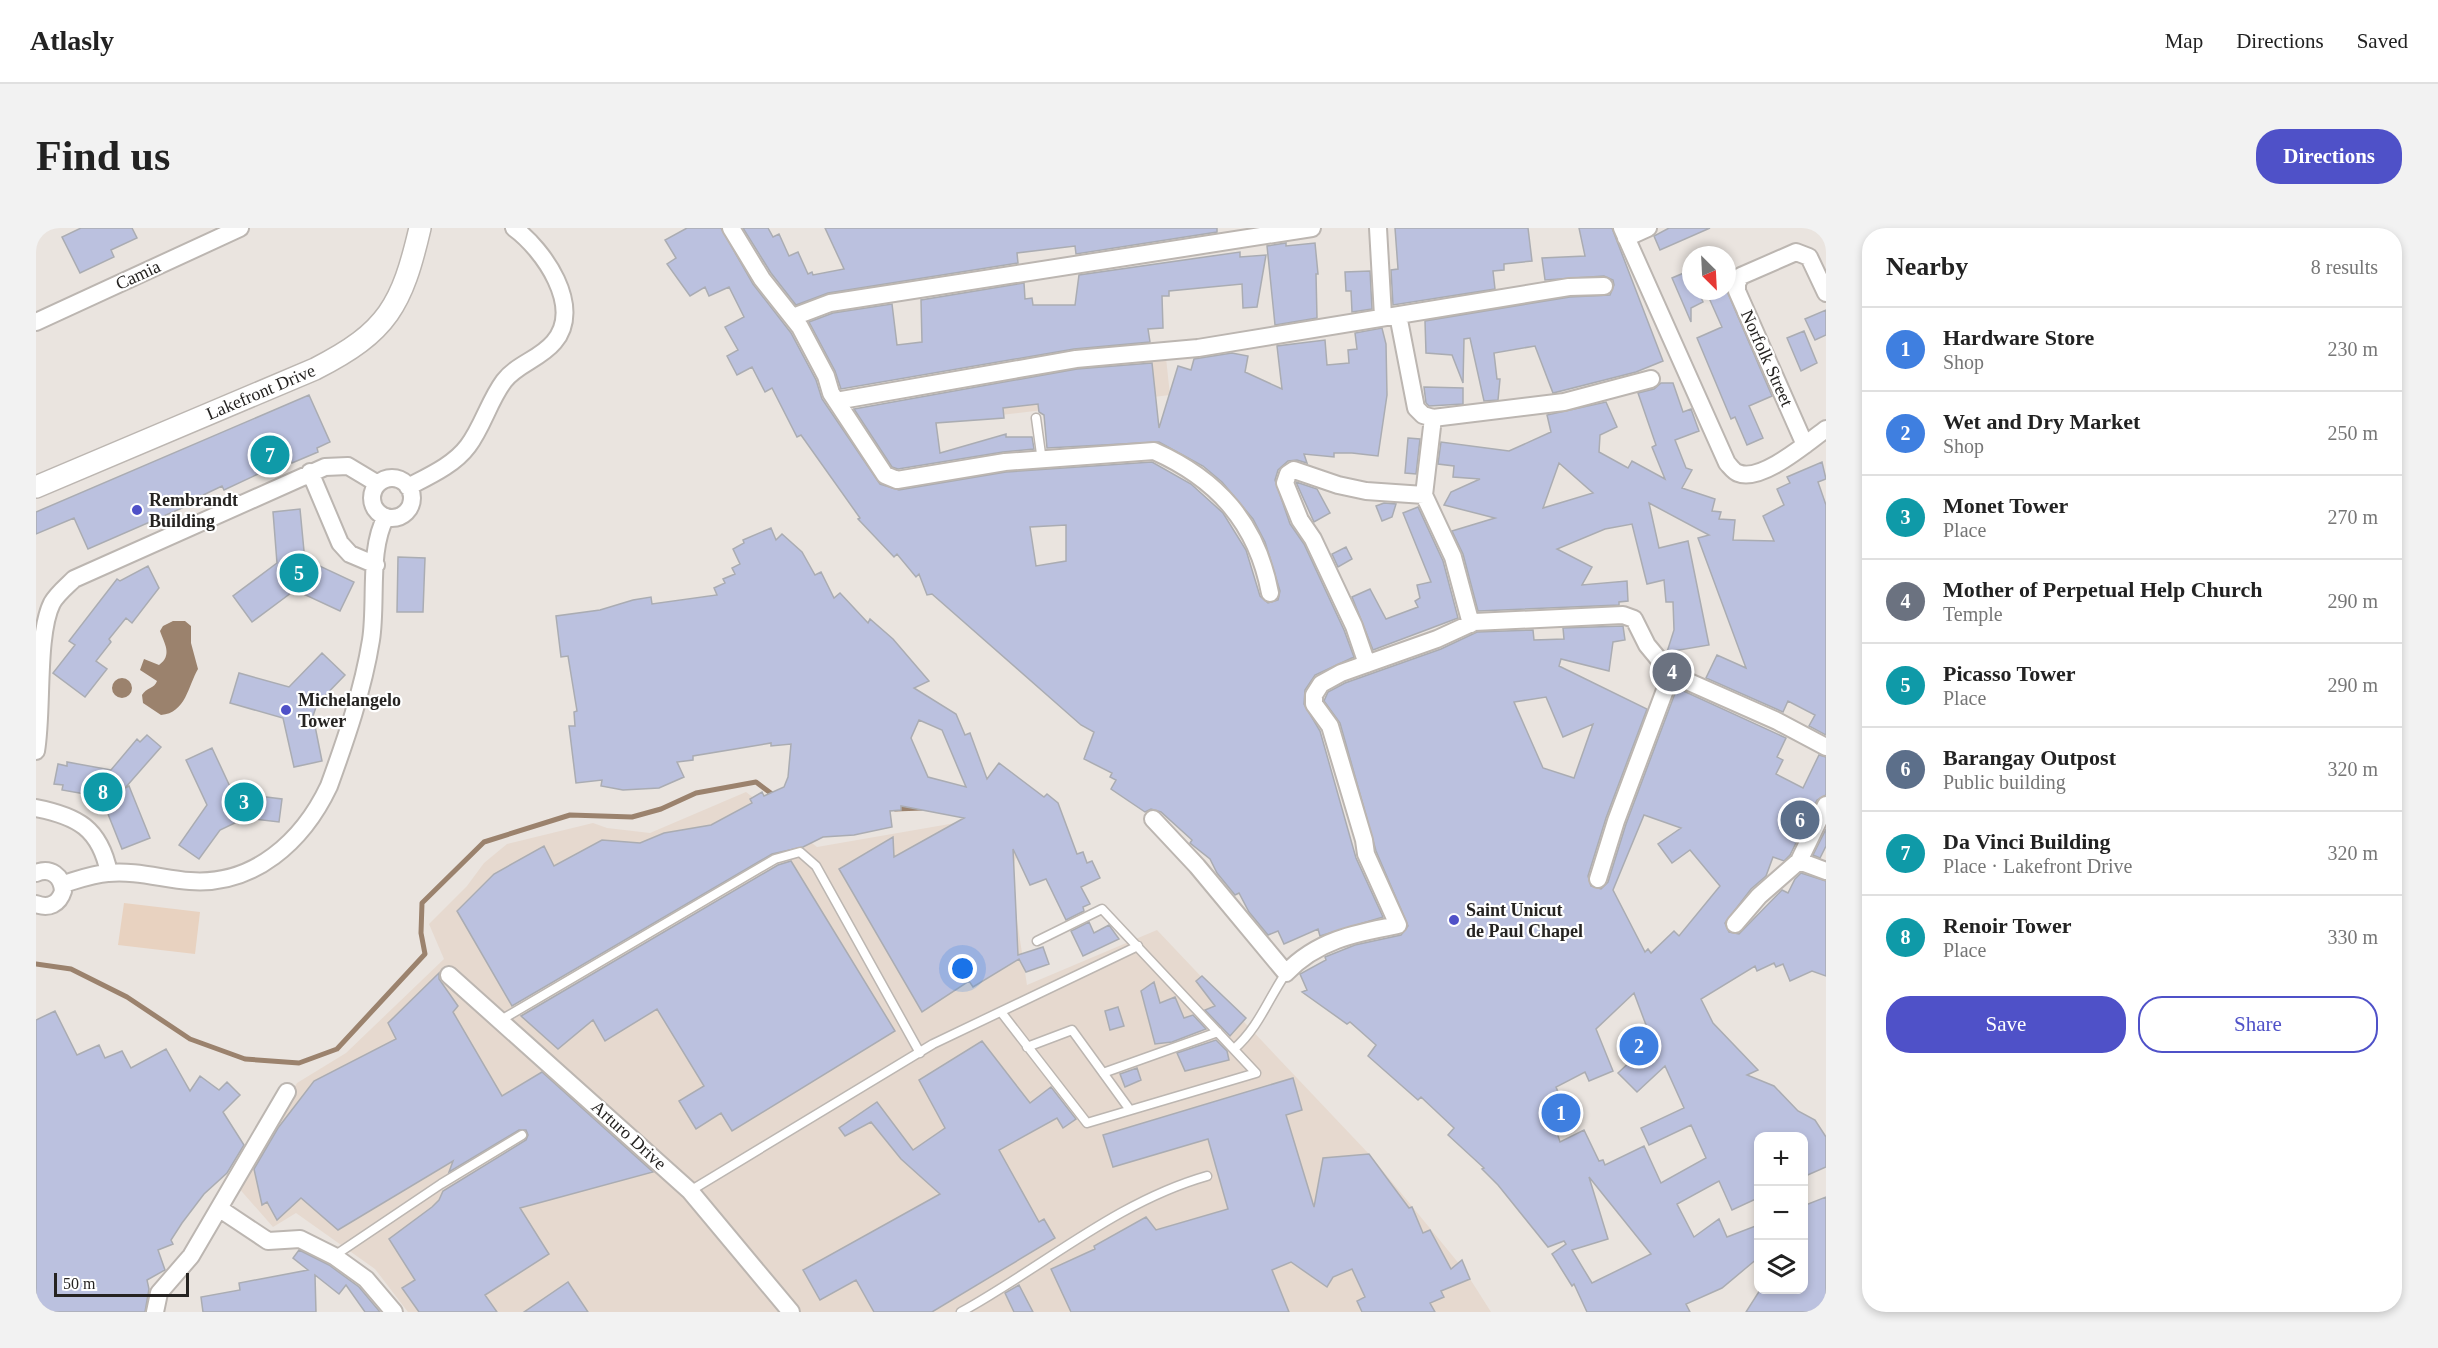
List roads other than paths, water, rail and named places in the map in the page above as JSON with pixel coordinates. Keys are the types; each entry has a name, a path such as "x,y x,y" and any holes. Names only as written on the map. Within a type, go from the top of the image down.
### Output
{"street":[{"name":"Camia","path":"36,322 240,228"},
{"name":"Lakefront Drive","path":"36,487 315,369 349,352 389,314 405,286 420,228"},
{"path":"408,487 460,455 475,435 504,382 516,369 547,349 561,331 564,309 558,287 537,252 514,228"},
{"path":"731,228 762,279 800,327 836,401 885,475 897,480 1005,462 1154,451 1174,460 1235,508 1261,559 1270,593"},
{"path":"793,317 830,303 1312,228"},
{"path":"1378,228 1390,316 1416,408 1423,415 1433,418 1564,402 1651,378"},
{"path":"1648,228 1624,233 1727,464 1738,473 1752,474 1790,458 1826,429"},
{"name":"Norfolk Street","path":"1805,445 1737,291 1737,283 1740,276 1796,252 1809,257 1826,293"},
{"path":"836,401 1076,359 1198,348 1569,287 1604,286"},
{"path":"1433,418 1424,495 1453,556 1471,624"},
{"path":"36,752 40,728 44,627 53,602 74,579 310,472 337,465 348,466 378,484"},
{"path":"1367,664 1354,626 1313,539 1300,520 1285,483 1288,474 1294,470 1338,485 1366,491 1424,495"},
{"path":"310,472 340,543 350,554 376,566"},
{"path":"390,478 403,482 408,487 412,498 408,510 398,517 386,517 374,507 371,499 378,484 390,478"},
{"path":"63,884 109,873 212,882 233,878 270,860 299,835 321,803 329,786 366,669 374,615 378,531 386,517"},
{"path":"1153,819 1197,866 1286,972 1301,957 1318,946 1365,931 1398,925 1366,854 1364,840 1330,726 1314,704 1314,695 1321,684 1341,673 1437,639 1471,624 1623,615 1634,619 1647,645 1671,674 1777,721 1826,747"},
{"path":"1598,879 1616,821 1671,674"},
{"path":"1735,924 1759,897 1799,861 1826,805"},
{"path":"36,808 65,815 83,824 104,851 109,873"},
{"path":"1799,861 1826,871"},
{"path":"36,873 48,871 54,873 63,884 61,898 56,903 49,906 36,904"},
{"name":"Arturo Drive","path":"449,975 690,1191 791,1312"},
{"path":"155,1312 159,1293 191,1256 287,1092"},
{"path":"220,1209 268,1241 300,1239 334,1256 366,1279 394,1312"}],"lane":[{"path":"1036,418 1042,461"},
{"path":"501,1020 775,859 800,852 816,866 920,1053"},
{"path":"1001,1012 1087,1124 1256,1073 1102,909 1037,941"},
{"path":"690,1191 920,1053 1138,946"},
{"path":"1234,1049 1258,1023 1274,990 1286,972"},
{"path":"1027,1047 1072,1030 1130,1110"},
{"path":"1103,1073 1218,1032"},
{"path":"334,1256 441,1184 522,1135"},
{"path":"961,1312 1036,1268 1119,1213 1169,1187 1206,1176"}],"waterway":[{"path":"36,964 71,969 127,997 190,1039 245,1059 299,1063 337,1049 425,954 421,933 422,903 484,842 570,815 632,817 661,809 696,793 756,782 776,797"},
{"path":"895,809 922,808"}],"place":[{"name":"Da Vinci Building","path":"270,455"},
{"name":"Rembrandt Building","path":"137,510"},
{"name":"Picasso Tower","path":"299,573"},
{"name":"Mother of Perpetual Help Church","path":"1672,672"},
{"name":"Michelangelo Tower","path":"286,710"},
{"name":"Renoir Tower","path":"103,792"},
{"name":"Monet Tower","path":"244,802"},
{"name":"Barangay Outpost","path":"1800,820"},
{"name":"Saint Unicut de Paul Chapel","path":"1454,920"},
{"name":"Wet and Dry Market","path":"1639,1046"},
{"name":"Hardware Store","path":"1561,1113"}]}
